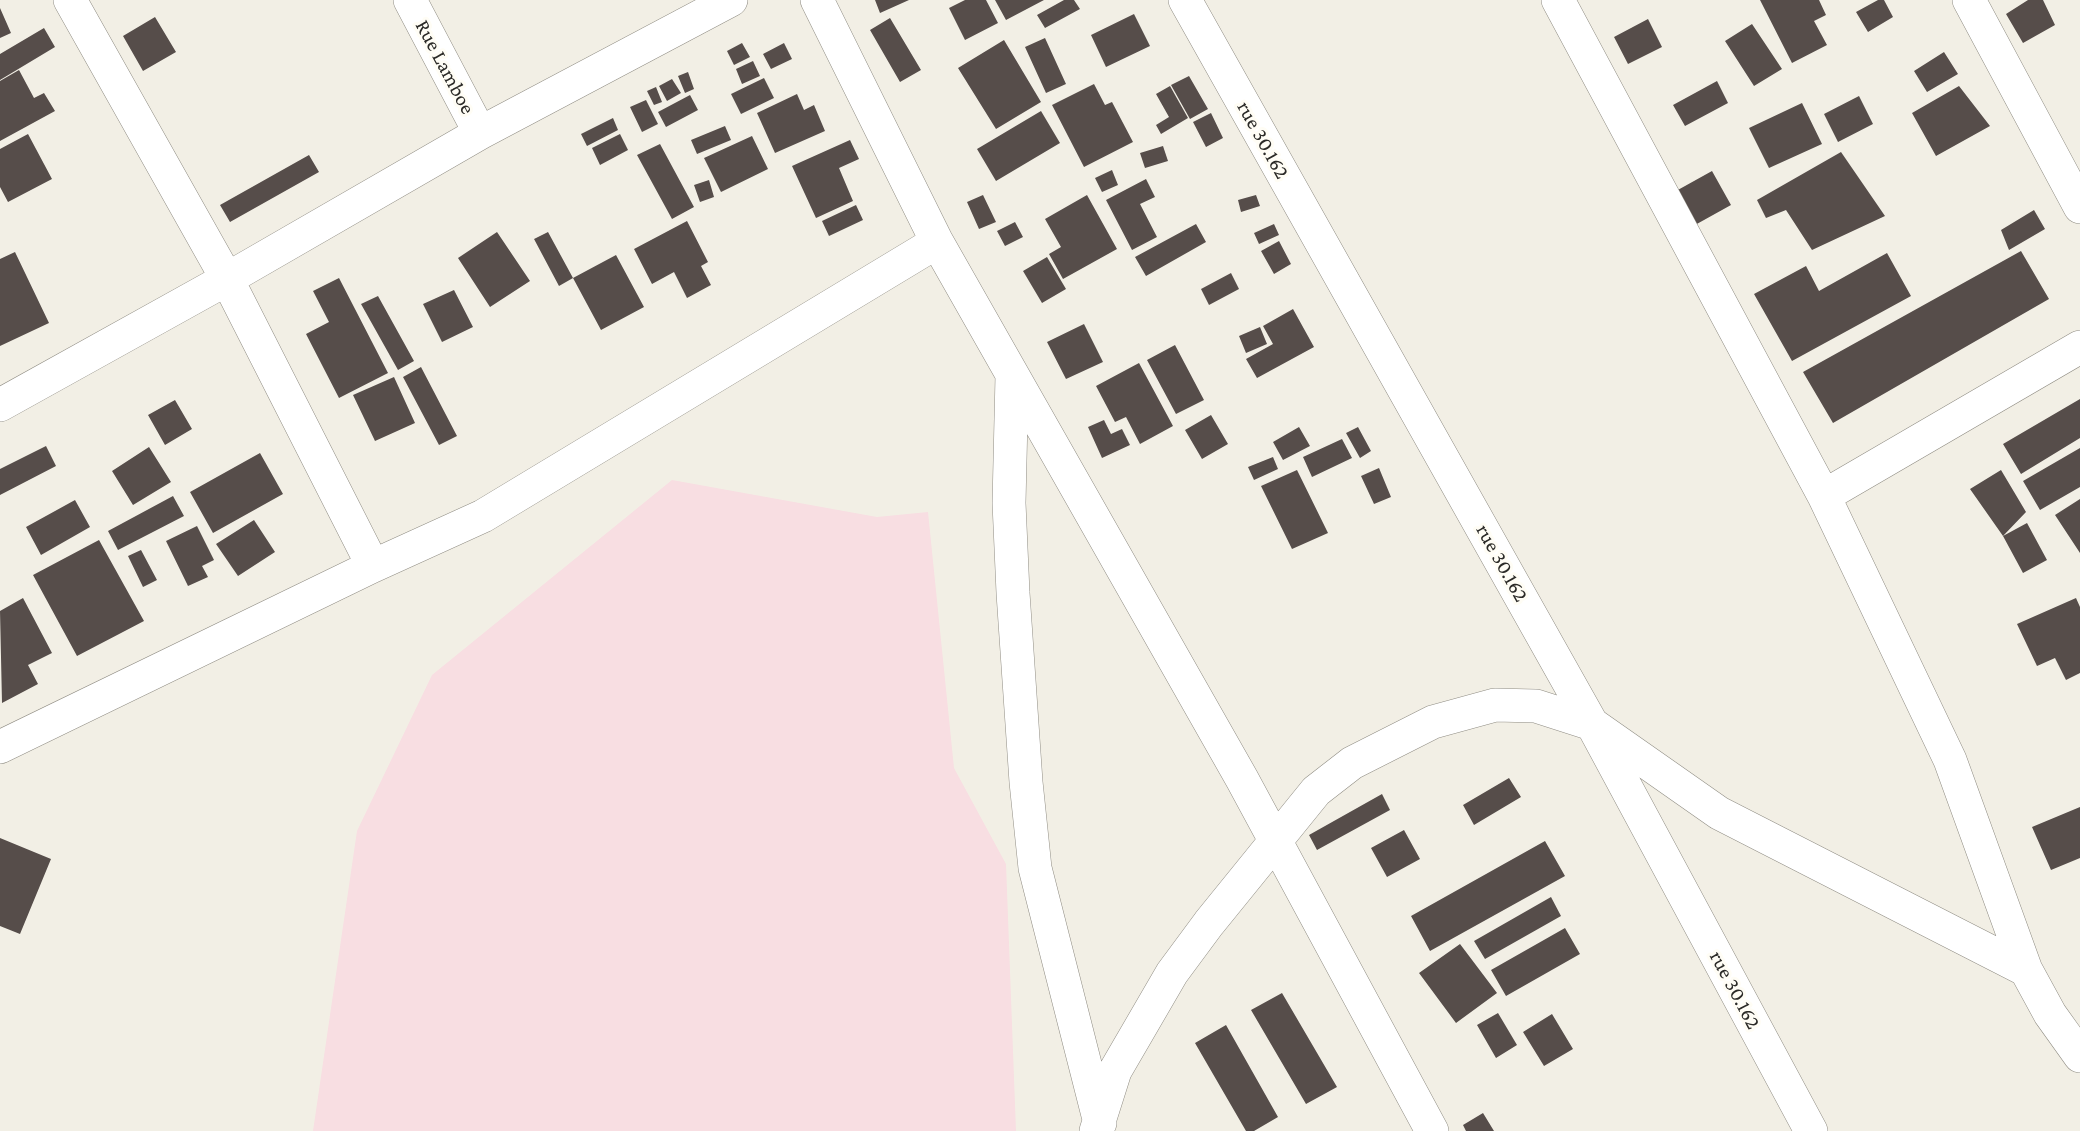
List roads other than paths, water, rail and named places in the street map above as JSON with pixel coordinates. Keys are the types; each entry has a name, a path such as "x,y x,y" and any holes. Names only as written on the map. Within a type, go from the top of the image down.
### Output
{"street":[{"path":"70,0 227,279 374,566"},
{"name":"Rue Lamboe","path":"410,0 480,133"},
{"path":"0,405 227,279 480,133 731,0"},
{"path":"817,0 937,242 1275,842 1432,1131"},
{"name":"rue 30.162","path":"1185,0 1592,724 1811,1131"},
{"path":"1558,0 1824,496 1950,760 2026,970 2050,1014 2080,1056"},
{"path":"1969,0 2080,207"},
{"path":"0,747 374,566 483,516 937,242"},
{"path":"1824,496 2080,347"},
{"path":"1012,375 1009,503 1026,782 1035,868 1100,1127"},
{"path":"1100,1127 1115,1071 1172,973 1316,791 1352,763 1433,722 1495,705 1536,706 1592,724 1719,813 2026,970"}]}
